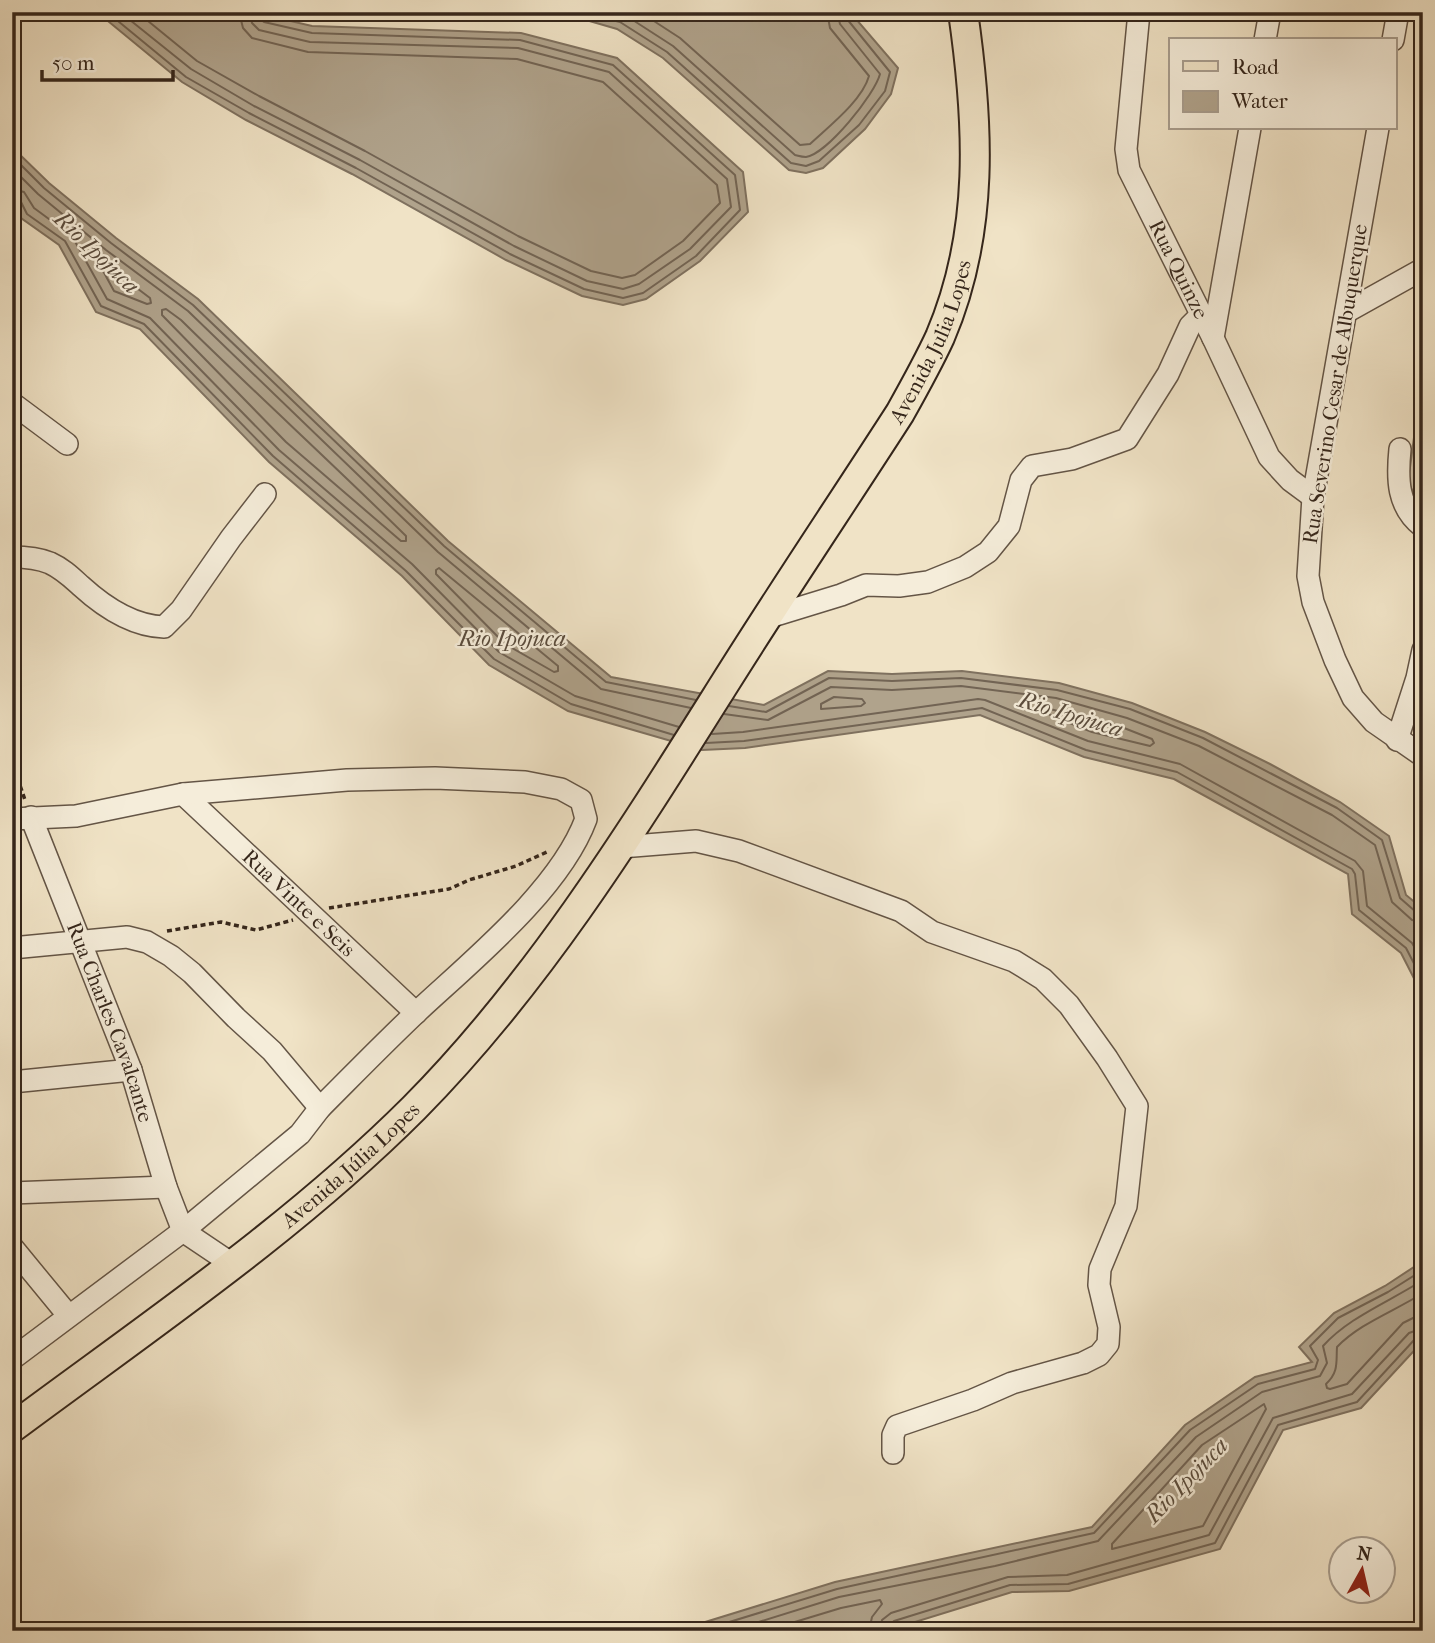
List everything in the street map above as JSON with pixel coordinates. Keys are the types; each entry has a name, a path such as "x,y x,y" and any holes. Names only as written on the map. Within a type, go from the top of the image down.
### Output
{"main road":[{"name":"Avenida Julia Lopes","path":"624,843 900,412 940,337 953,302 966,249 975,187 976,128 972,73 963,12"},
{"name":"Avenida Júlia Lopes","path":"17,1416 232,1264 317,1196 414,1108 477,1038 545,954 624,843"}],"street":[{"name":"Rua Quinze","path":"1139,12 1126,149 1129,170 1269,457 1290,480 1313,497"},
{"path":"1265,38 1270,12"},
{"path":"1393,38 1398,12"},
{"path":"1213,338 1250,130"},
{"name":"Rua Severino Cesar de Albuquerque","path":"1378,130 1313,497 1308,576 1313,602 1353,698 1374,722 1423,756"},
{"path":"1346,312 1423,269"},
{"path":"762,625 866,585 899,586 929,582 965,567 988,552 1009,526 1021,480 1032,466 1072,460 1127,439 1168,374 1190,326 1201,315"},
{"path":"12,404 67,444"},
{"path":"1400,449 1398,475 1402,501 1416,522 1423,527"},
{"path":"12,557 49,563 67,572 83,588 116,612 148,626 164,627 181,610 265,494"},
{"path":"1397,740 1420,679 1423,650"},
{"path":"12,1359 183,1231 300,1134 320,1108 497,938 538,893 573,847 586,819 581,800 561,789 525,782 435,778 347,780 183,794 76,816 22,818"},
{"name":"Rua Vinte e Seis","path":"183,794 416,1013"},
{"name":"Rua Charles Cavalcante","path":"22,818 81,942 131,1070 166,1187 183,1231"},
{"path":"624,843 696,841 739,851 901,911 932,932 1014,961 1043,979 1069,1005 1137,1106 1126,1206 1104,1258 1099,1285 1109,1327 1108,1344 1099,1355 1083,1363 1013,1383 897,1426 893,1435 893,1453"},
{"path":"12,948 127,937 147,942 172,956 192,973 272,1051 320,1108"},
{"path":"12,1082 131,1070"},
{"path":"12,1193 166,1187"},
{"path":"183,1231 232,1264"},
{"path":"12,1247 68,1315"}],"path":[{"path":"12,762 22,818"},
{"path":"162,932 221,922 256,930 277,926 304,916 309,911 449,889 546,853 573,847"}],"shaded area":[{"path":"1423,371 1423,512 1408,482"}],"water":[{"path":"97,12 252,12 312,26 521,33 617,58 743,172 748,212 700,261 646,299 623,305 582,296 506,260 352,174 246,120 182,82"},
{"path":"473,12 850,12 898,68 891,94 865,129 823,168 806,173 789,170 663,58 617,29 586,20"},
{"name":"Rio Ipojuca","path":"12,147 49,183 116,238 198,299 448,541 611,677 764,705 828,671 892,674 962,671 1059,683 1132,703 1205,732 1270,764 1340,802 1389,836 1406,895 1423,909 1423,996 1401,953 1352,914 1348,874 1174,779 1084,757 980,715 745,748 702,750 568,711 489,665 402,576 269,462 140,329 96,312 59,245 21,218 12,198"},
{"name":"Rio Ipojuca","path":"1423,1261 1423,1341 1361,1408 1283,1430 1220,1549 1069,1591 1012,1592 886,1631 676,1631 835,1582 1092,1527 1185,1425 1255,1377 1312,1362 1299,1347 1334,1313 1385,1286"}]}
